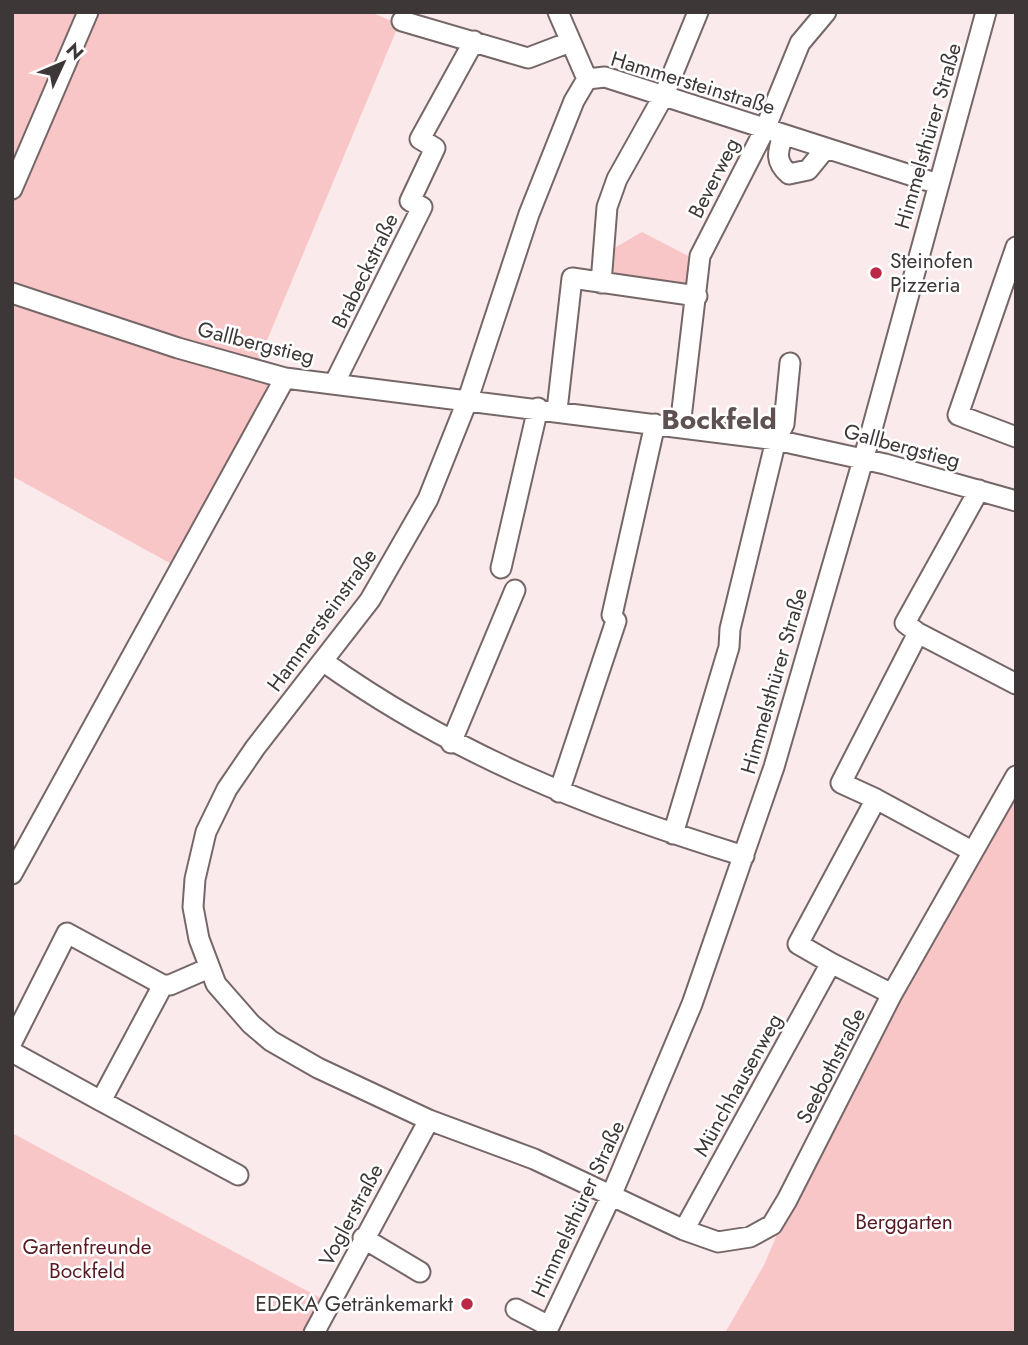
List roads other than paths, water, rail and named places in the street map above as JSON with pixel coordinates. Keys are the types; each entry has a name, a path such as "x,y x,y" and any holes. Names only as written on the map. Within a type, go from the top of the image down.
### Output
{"street":[{"path":"12,189 88,12"},
{"path":"558,12 586,79"},
{"path":"601,283 607,207 617,179 664,95 698,12"},
{"name":"Beverweg","path":"680,427 700,256 774,132 800,43 826,12"},
{"name":"Himmelsthürer Straße","path":"547,1329 611,1196 692,1004 744,856 778,754 863,459 986,15"},
{"path":"402,21 528,58 570,42"},
{"name":"Brabeckstraße","path":"334,383 422,207 410,201 435,148 421,139 474,41"},
{"name":"Hammersteinstraße","path":"611,1196 534,1159 429,1120 318,1068 271,1041 232,1003 209,968 199,939 193,907 195,879 206,832 227,789 255,748 370,600 428,499 468,399 528,214 574,101 586,79 605,76 938,184"},
{"path":"774,132 777,158 780,166 789,174 808,170 826,148"},
{"path":"1016,247 958,415 1016,437"},
{"path":"501,568 548,409 572,278 697,296"},
{"name":"Gallbergstieg","path":"12,293 178,348 285,378 548,409 776,440 863,459 1016,501"},
{"path":"673,834 729,647 730,629 776,440 784,424 790,363"},
{"path":"12,874 285,378"},
{"path":"559,792 614,618 654,424"},
{"path":"979,490 905,622 918,633 1016,684"},
{"path":"451,743 515,590"},
{"path":"918,633 841,783 972,851"},
{"path":"324,662 370,695 451,743 559,792 673,834 744,856"},
{"name":"Seebothstraße","path":"611,1196 684,1230 718,1242 750,1237 772,1225 892,994 1016,776"},
{"path":"876,799 798,944 892,994"},
{"path":"12,1042 67,933 163,985 170,985 209,968"},
{"name":"Münchhausenweg","path":"684,1230 831,962"},
{"path":"101,1101 163,985"},
{"path":"12,1052 238,1175"},
{"name":"Voglerstraße","path":"314,1333 429,1120"},
{"path":"363,1238 420,1272"},
{"path":"516,1309 547,1329"}],"place":[{"name":"Steinofen Pizzeria","path":"876,273"},
{"name":"EDEKA Getränkemarkt","path":"467,1304"}],"district":[{"name":"Bockfeld","path":"719,419"}],"park label":[{"name":"Berggarten","path":"904,1222"},
{"name":"Gartenfreunde Bockfeld","path":"87,1259"}]}
